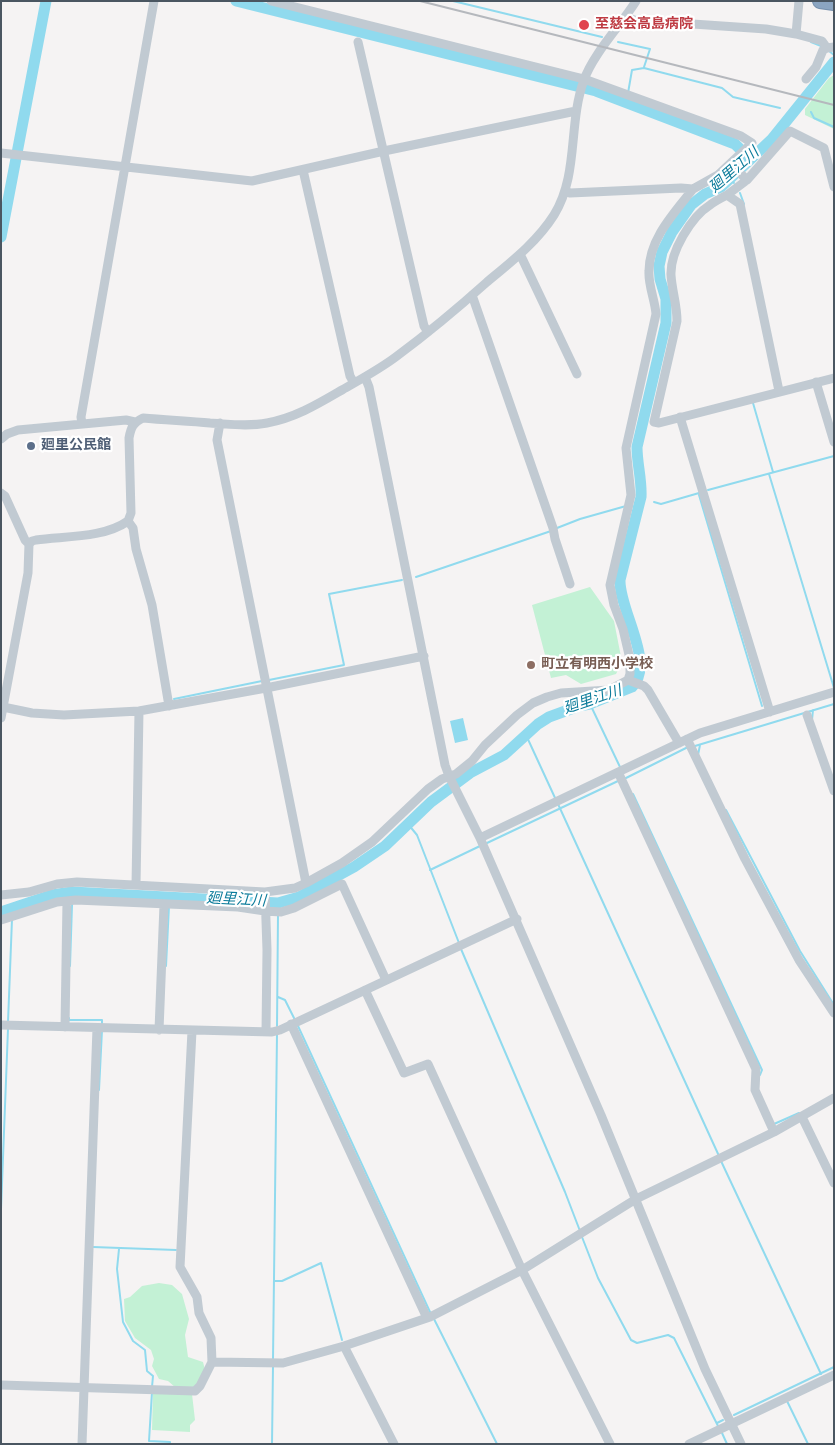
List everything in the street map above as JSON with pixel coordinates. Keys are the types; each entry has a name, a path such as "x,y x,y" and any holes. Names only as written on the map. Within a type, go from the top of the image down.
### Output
{"highway":[{"path":"820,1 834,3"}],"street":[{"path":"82,424 81,417 154,1"},
{"path":"1,895 29,892 57,884 76,882 265,894 295,888 342,863 372,842 428,789 456,774 472,761 485,745 517,715 533,703 561,693 609,690 628,680 630,674 630,659 610,585 629,507 631,484 626,448 656,314 656,304 648,273 650,258 666,224 693,189 718,175 732,164 752,143 742,136 584,79 271,1"},
{"path":"1,718 4,684 28,573 30,544 36,540 106,532 128,522 131,513 129,438 131,428 135,422 143,418 244,425 289,418 312,408 365,377 396,357 428,332 520,254 540,234 549,221 565,191 571,160 576,111 584,79 636,1"},
{"path":"796,34 799,1"},
{"path":"626,17 634,20 766,29 822,41 828,48 806,79"},
{"path":"358,42 424,326 428,332"},
{"path":"6,154 252,181 576,111"},
{"path":"834,187 824,148 790,131 747,180 696,216 679,243 672,260 671,273 677,321 654,422 834,378"},
{"path":"732,164 747,180"},
{"path":"303,170 350,376 354,383"},
{"path":"565,191 570,193 693,189"},
{"path":"727,195 740,204 782,390"},
{"path":"520,254 577,374"},
{"path":"472,295 554,530 570,584"},
{"path":"365,377 369,387 445,765 517,919 636,1199 727,1425 741,1444"},
{"path":"816,382 834,442"},
{"path":"680,417 770,712"},
{"path":"1,439 7,434 18,430 126,420 135,422"},
{"path":"220,424 217,440 306,883"},
{"path":"1,493 5,496 25,540 30,544"},
{"path":"128,522 133,528 136,549 152,605 169,706"},
{"path":"3,707 32,713 64,716 139,711 169,706 265,683 424,656"},
{"path":"628,680 644,686 648,690 687,744 794,952 834,1013"},
{"path":"482,842 556,801 687,744 700,733 833,692"},
{"path":"136,885 139,711"},
{"path":"806,715 834,791"},
{"path":"621,774 756,1070 755,1090 774,1132"},
{"path":"9,918 57,902 68,901 238,907 278,912 294,908 342,884 386,980"},
{"path":"265,894 273,1031"},
{"path":"65,1027 68,901"},
{"path":"159,1030 167,905"},
{"path":"6,1025 192,1031 273,1031 517,919"},
{"path":"365,990 404,1073 428,1064 522,1270 610,1444"},
{"path":"294,1023 430,1316"},
{"path":"82,1444 100,1028"},
{"path":"1,1385 194,1391 200,1386 212,1362 211,1338 199,1314 198,1297 180,1267 192,1031"},
{"path":"212,1362 273,1363 344,1346 430,1316 522,1270 636,1199 774,1132 834,1098"},
{"path":"804,1116 834,1183"},
{"path":"344,1346 394,1444"},
{"path":"689,1444 834,1375"}],"green space":[{"path":"834,75 834,129 805,115 805,109 829,78"},
{"path":"590,587 614,621 622,662 616,674 581,684 566,675 551,678 532,605"},
{"path":"159,1283 172,1285 182,1294 189,1319 185,1335 188,1357 203,1362 205,1370 198,1383 192,1388 175,1387 168,1381 159,1379 152,1366 154,1359 151,1350 135,1338 125,1321 124,1299 130,1297 142,1286"},
{"path":"153,1393 192,1394 195,1420 190,1425 190,1432 152,1430"}],"water":[{"path":"463,718 468,740 455,743 450,721"}],"waterway":[{"path":"1,237 46,1"},
{"path":"236,1 596,91 735,144 750,159"},
{"path":"453,1 602,37"},
{"path":"618,42 650,49 644,67"},
{"path":"811,42 821,46"},
{"path":"829,51 834,55"},
{"name":"廻里江川","path":"1,912 52,895 72,892 278,903 299,897 354,867 385,846 431,802 470,773 504,755 538,724 549,717 590,704 632,687 638,677 640,664 635,636 621,592 620,580 641,497 637,447 666,323 666,299 660,279 659,266 662,252 672,232 691,205 705,194 721,187 772,139 834,62"},
{"path":"628,93 632,70 644,68 722,88 733,97 780,108"},
{"path":"625,103 627,97"},
{"path":"811,112 814,118 834,127"},
{"name":"廻里江川","path":"730,180 734,183"},
{"path":"740,193 744,204"},
{"path":"753,403 773,472"},
{"path":"708,490 834,456"},
{"path":"769,474 834,688"},
{"path":"654,502 661,504 699,493"},
{"path":"699,495 762,706"},
{"name":"廻里江川","path":"641,497 645,499"},
{"path":"557,528 580,519 626,506"},
{"name":"廻里江川","path":"631,506 639,508"},
{"path":"416,577 551,531"},
{"path":"269,680 344,665 329,594 402,580"},
{"path":"174,699 262,681"},
{"path":"590,704 620,767"},
{"path":"695,746 834,704"},
{"path":"812,720 813,710"},
{"path":"526,735 556,800"},
{"path":"698,755 700,745"},
{"path":"626,778 688,747"},
{"path":"487,843 618,781"},
{"path":"633,794 762,1070 760,1075"},
{"path":"558,804 719,1156"},
{"path":"726,810 800,951 834,1005"},
{"path":"408,824 417,835 459,943"},
{"path":"430,870 480,846"},
{"name":"廻里江川","path":"278,903 278,909"},
{"path":"70,966 72,905"},
{"path":"166,966 169,906"},
{"name":"廻里江川","path":"12,909 12,914"},
{"path":"277,1026 278,914"},
{"path":"8,1022 12,919"},
{"path":"461,949 580,1231"},
{"path":"278,997 285,1000 295,1020"},
{"path":"69,1018 69,1020 102,1020 102,1025"},
{"path":"298,1026 430,1312"},
{"path":"1,1209 8,1029"},
{"path":"99,1090 102,1030"},
{"path":"273,1359 277,1034"},
{"path":"774,1124 799,1113"},
{"path":"721,1161 821,1374"},
{"path":"582,1237 598,1278 631,1340 637,1343 668,1335 674,1338 718,1426"},
{"path":"93,1247 176,1250"},
{"path":"119,1249 117,1269 123,1322 133,1341 145,1350 147,1371 153,1376 152,1387"},
{"path":"275,1281 282,1281 321,1263 342,1340"},
{"path":"434,1319 497,1444"},
{"path":"272,1444 273,1366"},
{"path":"734,1415 834,1367"},
{"path":"152,1392 149,1441 170,1442 170,1444"},
{"path":"787,1401 808,1444"},
{"path":"717,1423 723,1420"},
{"path":"722,1433 727,1444"}],"railway":[{"path":"420,1 834,105"}],"place":[{"name":"至慈会高島病院","path":"584,25"},
{"name":"廻里公民館","path":"31,446"},
{"name":"町立有明西小学校","path":"531,665"}]}
